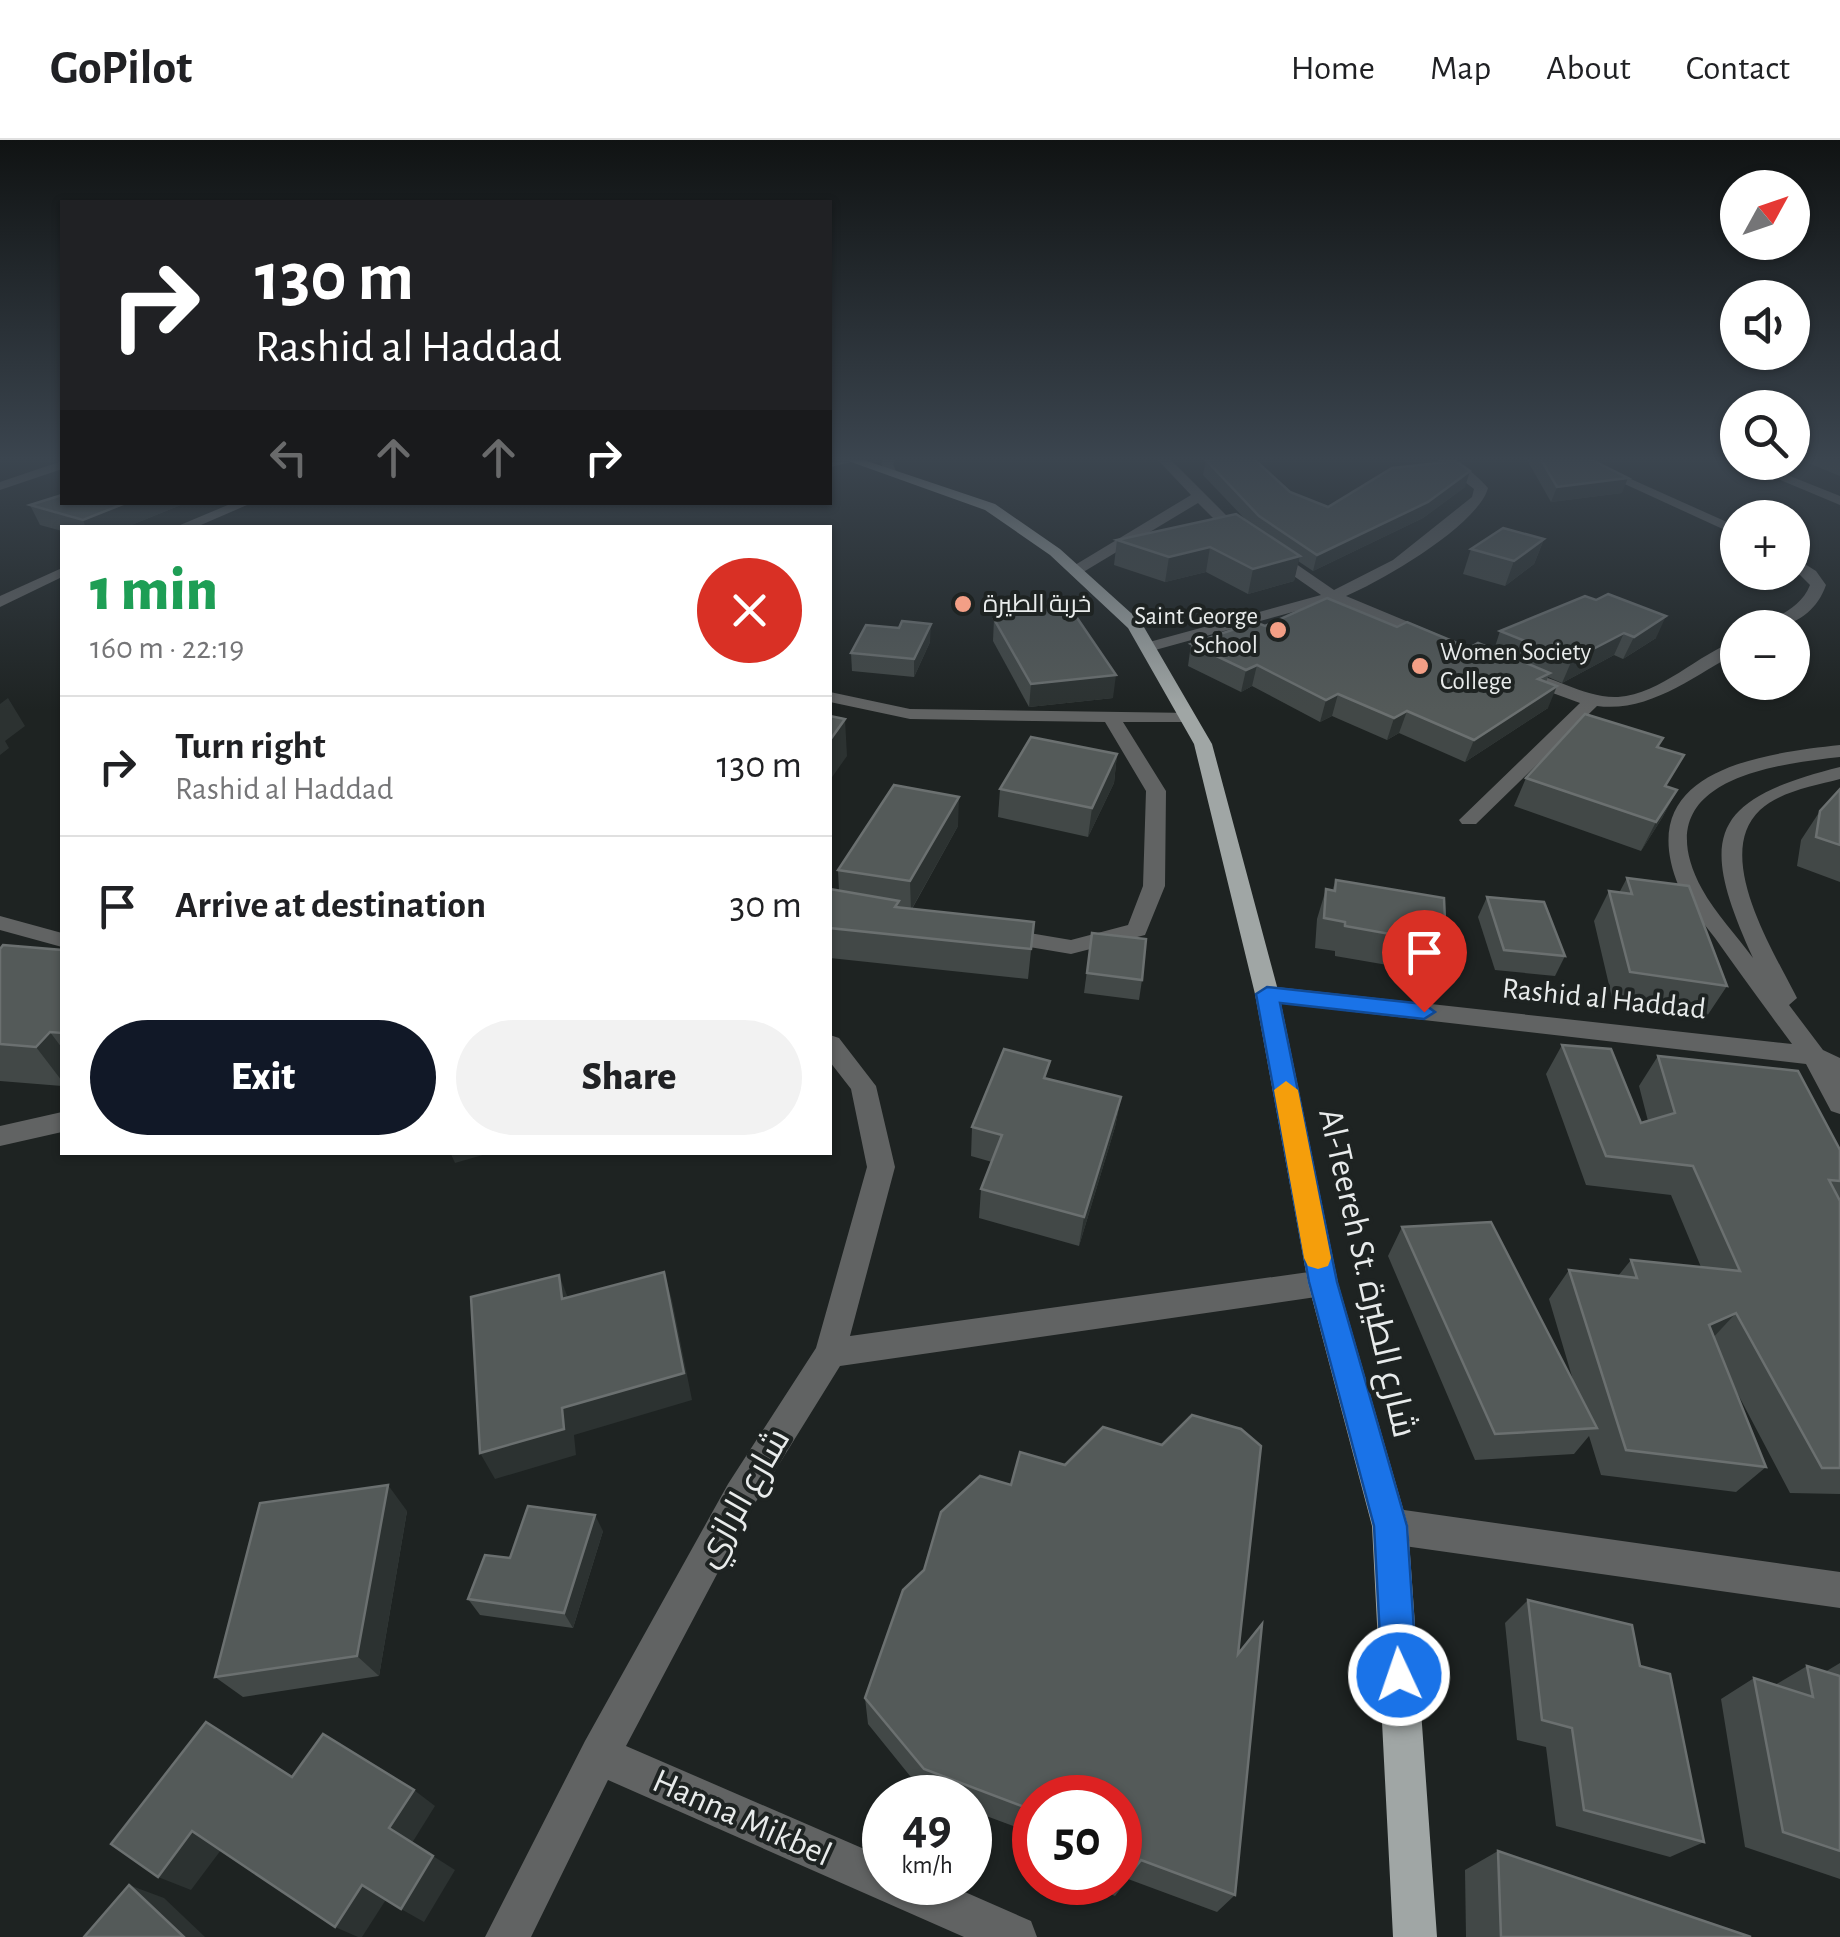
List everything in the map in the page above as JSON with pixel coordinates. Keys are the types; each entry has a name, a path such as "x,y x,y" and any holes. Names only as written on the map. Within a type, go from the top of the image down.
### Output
{"main road":[{"path":"1015,542 1044,563 1117,630 1148,647"},
{"name":"Al-Teereh St. شارع الطيرة","path":"1037,542 1075,570 1135,625 1203,744 1217,792 1267,994 1323,1282 1390,1526 1415,1937"}],"street":[{"path":"1075,570 1123,542"},
{"path":"1254,542 1331,595 1451,646"},
{"path":"1148,647 1331,595 1385,572 1423,542"},
{"path":"0,602 60,573"},
{"path":"1802,610 1816,596 1818,585 1810,573"},
{"path":"1515,673 1566,695 1633,700 1720,654"},
{"path":"832,697 910,714 1187,717"},
{"path":"1469,820 1593,700"},
{"path":"978,932 1072,947 1137,930 1154,886 1156,792 1112,716"},
{"path":"1840,751 1752,765 1718,778 1694,798 1680,821 1681,858 1690,890 1814,1056 1840,1069"},
{"path":"1840,774 1799,780 1764,797 1744,816 1729,841 1729,868 1742,910 1840,1104"},
{"path":"0,923 60,939"},
{"name":"Rashid al Haddad","path":"1267,994 1814,1056"},
{"name":"شارع الرازي","path":"507,1937 740,1496 830,1353 881,1167 863,1086 832,1047"},
{"path":"0,1136 60,1122"},
{"path":"830,1353 1323,1282"},
{"path":"1390,1526 1840,1590"},
{"name":"Hanna Mikbel","path":"600,1755 862,1870"},
{"name":"Hanna Mikbel","path":"942,1905 1015,1937"}],"building":[{"path":"1123,542 1278,542 1300,556 1253,569 1210,547 1169,557"},
{"path":"1297,542 1345,542 1317,555"},
{"path":"1482,542 1540,542 1514,561 1471,549"},
{"path":"1608,594 1666,616 1634,637 1624,633 1572,660 1500,631 1585,596 1596,600"},
{"path":"1327,598 1397,627 1407,622 1469,648 1478,643 1550,673 1538,679 1557,686 1474,740 1407,711 1394,718 1338,694 1326,700 1257,665 1246,670 1191,644 1255,622 1265,626"},
{"path":"1056,601 1071,609 1116,675 1031,684 994,619"},
{"path":"902,621 931,624 914,659 851,653 866,625 899,628"},
{"path":"1585,714 1663,738 1657,747 1684,755 1665,786 1677,790 1656,822 1526,778"},
{"path":"832,716 845,719 832,737"},
{"path":"1031,737 1117,754 1092,808 1000,789"},
{"path":"894,785 959,797 910,881 838,870"},
{"path":"1840,789 1840,845 1816,837 1820,811"},
{"path":"1627,878 1689,886 1727,986 1630,972 1609,891 1632,894"},
{"path":"1336,880 1444,898 1446,944 1345,926 1345,922 1324,918 1326,889 1335,891"},
{"path":"832,889 899,901 895,907 1034,922 1031,949 832,928"},
{"path":"1487,897 1544,902 1565,956 1504,950"},
{"path":"1092,933 1146,939 1142,980 1087,973"},
{"path":"3,945 60,950 60,1033 50,1032 36,1047 0,1044"},
{"path":"1562,1045 1611,1049 1641,1123 1675,1113 1658,1056 1798,1071 1840,1150 1840,1181 1829,1180 1840,1201 1840,1468 1822,1468 1736,1313 1709,1325 1766,1467 1626,1450 1569,1270 1637,1278 1631,1260 1740,1271 1693,1166 1606,1156"},
{"path":"1004,1049 1050,1061 1044,1078 1121,1097 1084,1217 981,1189 1002,1135 972,1127"},
{"path":"1491,1222 1597,1428 1495,1434 1402,1227"},
{"path":"664,1272 684,1373 562,1408 564,1429 480,1453 471,1297 559,1275 562,1299"},
{"path":"1192,1415 1241,1429 1261,1446 1238,1654 1262,1624 1235,1895 1142,1860 1142,1775 1012,1775 1012,1802 992,1795 992,1775 940,1775 924,1769 865,1698 903,1590 924,1570 941,1512 980,1476 1011,1485 1020,1452 1065,1465 1103,1427 1162,1445"},
{"path":"388,1485 357,1656 215,1677 260,1503"},
{"path":"528,1506 595,1515 564,1613 468,1599 485,1555 510,1558"},
{"path":"1528,1600 1632,1625 1640,1666 1670,1674 1704,1842 1584,1810 1572,1728 1542,1720"},
{"path":"1807,1666 1840,1676 1840,1851 1783,1832 1754,1678 1813,1697"},
{"path":"206,1722 292,1777 323,1734 414,1790 389,1828 433,1856 401,1909 362,1885 335,1927 192,1831 158,1877 111,1844"},
{"path":"1498,1851 1751,1937 1501,1937"},
{"path":"129,1885 184,1937 84,1937"}],"slow traffic":[{"path":"1286,1090 1318,1258"}],"place":[{"name":"خربة الطيرة","path":"963,604"},
{"name":"Saint George School","path":"1278,630"},
{"name":"Women Society College","path":"1420,666"}],"route":[{"path":"1399,1675 1390,1526 1323,1282 1267,994 1424,1012"}]}
